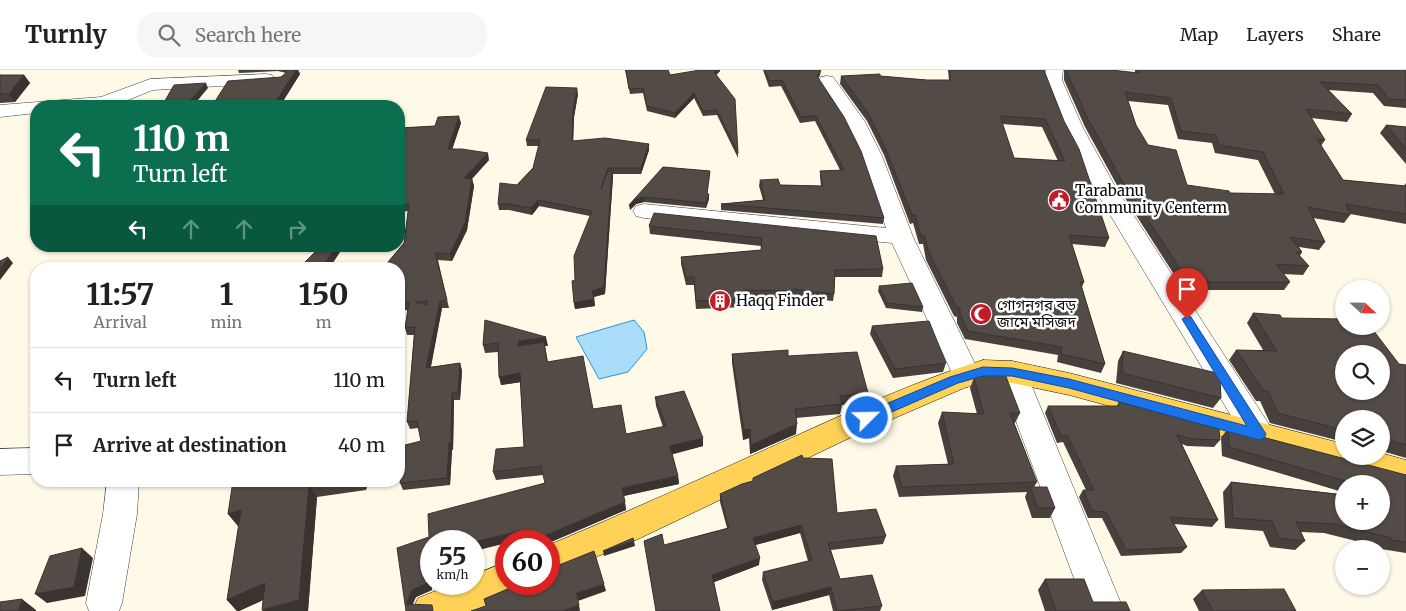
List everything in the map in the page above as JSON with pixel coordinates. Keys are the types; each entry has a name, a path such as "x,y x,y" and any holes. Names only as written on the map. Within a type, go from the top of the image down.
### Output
{"main road":[{"path":"560,556 858,422 967,376 983,372 1012,372 1069,384 1259,434 1403,477"},
{"path":"431,611 495,584"}],"street":[{"path":"1054,70 1053,80 1073,128 1106,188 1259,434"},
{"path":"112,100 150,85 278,78"},
{"path":"827,81 855,122 872,156 900,237 967,376"},
{"path":"0,111 30,108"},
{"path":"644,211 900,237"},
{"path":"1012,372 1106,611"},
{"path":"0,462 30,461"},
{"path":"104,603 120,514 122,487"}],"water":[{"path":"634,320 644,332 647,349 628,372 599,379 576,337"}],"building":[{"path":"285,70 296,70 277,100 216,100 228,81 281,77 286,73"},
{"path":"626,70 668,70 670,75 700,70 717,70 714,72 735,99 738,153 717,110 703,111 694,93 675,113 647,106 643,88 629,89"},
{"path":"765,70 821,70 817,76 844,117 861,151 884,218 721,204 765,200 760,180 778,179 780,185 823,186 820,171 844,170 816,116 801,117 782,80 769,81"},
{"path":"950,70 1045,70 1064,121 1079,149 1109,238 1069,235 1084,282 1080,282 1105,364 1061,354 1062,347 968,331 960,314 960,308 957,308 928,251 925,236 921,236 915,215 912,215 885,147 868,113 841,76 880,74 880,76 950,80","holes":["1000,116 1045,119 1065,161 1014,158"]},
{"path":"1067,70 1111,70 1139,73 1139,70 1406,70 1406,100 1389,99 1378,85 1320,82 1352,114 1306,109 1325,140 1317,139 1343,180 1406,186 1406,214 1346,204 1350,215 1308,207 1325,242 1290,237 1302,252 1296,252 1309,266 1276,264 1290,282 1189,282 1121,179 1088,119","holes":["1125,92 1171,98 1181,131 1216,135 1219,145 1263,152 1284,194 1230,193 1229,191 1187,185 1176,150 1148,145 1136,125"]},
{"path":"0,75 24,75 9,94 0,94"},
{"path":"206,83 190,100 165,100 174,85"},
{"path":"546,87 577,88 573,111 572,141 605,138 649,144 641,168 608,168 601,189 608,171 612,172 604,287 592,291 594,299 574,303 572,281 575,280 574,256 592,211 538,200 531,208 498,204 500,183 517,185 533,168 540,140 526,140"},
{"path":"459,116 448,149 488,153 464,178 472,179 465,223 450,254 435,253 447,300 440,301 426,368 460,363 458,392 452,393 451,443 449,443 447,478 405,482 405,445 421,441 417,421 407,422 415,327 405,328 409,302 405,302 405,262 388,262 396,252 405,252 409,204 405,204 405,128 435,126 438,117","holes":["428,301 426,305 416,302"]},
{"path":"1386,125 1406,127 1406,149"},
{"path":"663,167 710,171 707,194 709,194 706,203 644,197 635,199 629,205"},
{"path":"654,213 876,236 883,269 835,270 834,294 794,289 794,291 744,290 745,299 696,301 694,277 686,277 681,257 761,250 762,238 649,226"},
{"path":"315,252 332,252 326,262 305,262"},
{"path":"8,257 0,269 0,261"},
{"path":"912,283 923,307 887,303 879,286"},
{"path":"1253,313 1280,315 1282,318 1335,319 1335,335 1377,335 1384,345 1335,345 1335,400 1390,400 1390,352 1399,364 1406,365 1406,445 1392,441 1390,443 1390,410 1335,410 1335,428 1278,413 1268,391 1264,391 1236,350 1277,351"},
{"path":"485,320 546,337 519,341 518,346 544,342 547,362 583,356 593,409 621,405 626,434 666,426 655,397 684,391 703,438 670,446 678,476 622,488 625,502 558,530 495,530 495,537 485,539 485,530 429,530 428,514 545,483 541,466 493,472 496,449 524,447 520,373 499,377 498,343 483,345"},
{"path":"929,321 946,363 895,369 872,326"},
{"path":"788,350 788,356 857,352 868,393 840,396 842,404 795,409 797,424 751,445 750,429 744,430 732,354"},
{"path":"1123,351 1217,373 1220,379 1221,398 1122,373"},
{"path":"987,374 1005,374 1020,413 1010,413 1037,482 902,487 896,466 954,464 942,412 984,414 974,378"},
{"path":"1119,402 1219,429 1220,440 1192,439 1177,435 1218,520 1170,517 1187,547 1126,550 1106,512 1092,511 1083,490 1094,490 1067,435 1061,436 1048,406 1119,406"},
{"path":"1228,428 1335,456 1335,465 1368,465 1406,475 1406,542 1392,540 1391,538 1359,530 1390,530 1390,475 1335,475 1335,478 1229,447"},
{"path":"802,455 803,458 832,459 837,513 876,509 886,536 828,543 840,579 872,575 882,606 837,611 831,587 773,602 763,572 812,560 801,525 753,538 760,558 712,575 720,611 656,611 644,541 662,534 664,545 729,528 720,494 753,481 753,478"},
{"path":"1231,482 1335,494 1335,524 1296,522 1305,541 1279,538 1272,521 1233,518"},
{"path":"232,487 309,487 299,600 262,610 265,583 227,600 241,510 228,514"},
{"path":"1030,487 1047,487 1055,508 1038,508"},
{"path":"633,538 634,541 603,551"},
{"path":"420,540 420,586 412,590 406,604 432,605 433,611 406,611 397,548"},
{"path":"82,548 74,587 35,594 50,556"},
{"path":"594,551 604,584 576,593 579,605 562,611 471,611 486,606 484,599 495,594 560,595 560,565"},
{"path":"1045,579 1084,579 1093,602 1126,602 1130,611 1056,611"},
{"path":"1284,589 1296,611 1213,611 1202,590"},
{"path":"22,599 18,611 0,611 0,602"}],"place":[{"name":"Tarabanu Community Centerm","path":"1059,200"},
{"name":"Haqq Finder","path":"720,301"},
{"name":"গোগনগর বড় জামে মসিজদ","path":"981,314"}],"route":[{"path":"867,418 954,380 983,372 1012,372 1069,384 1259,434 1187,319"}]}
